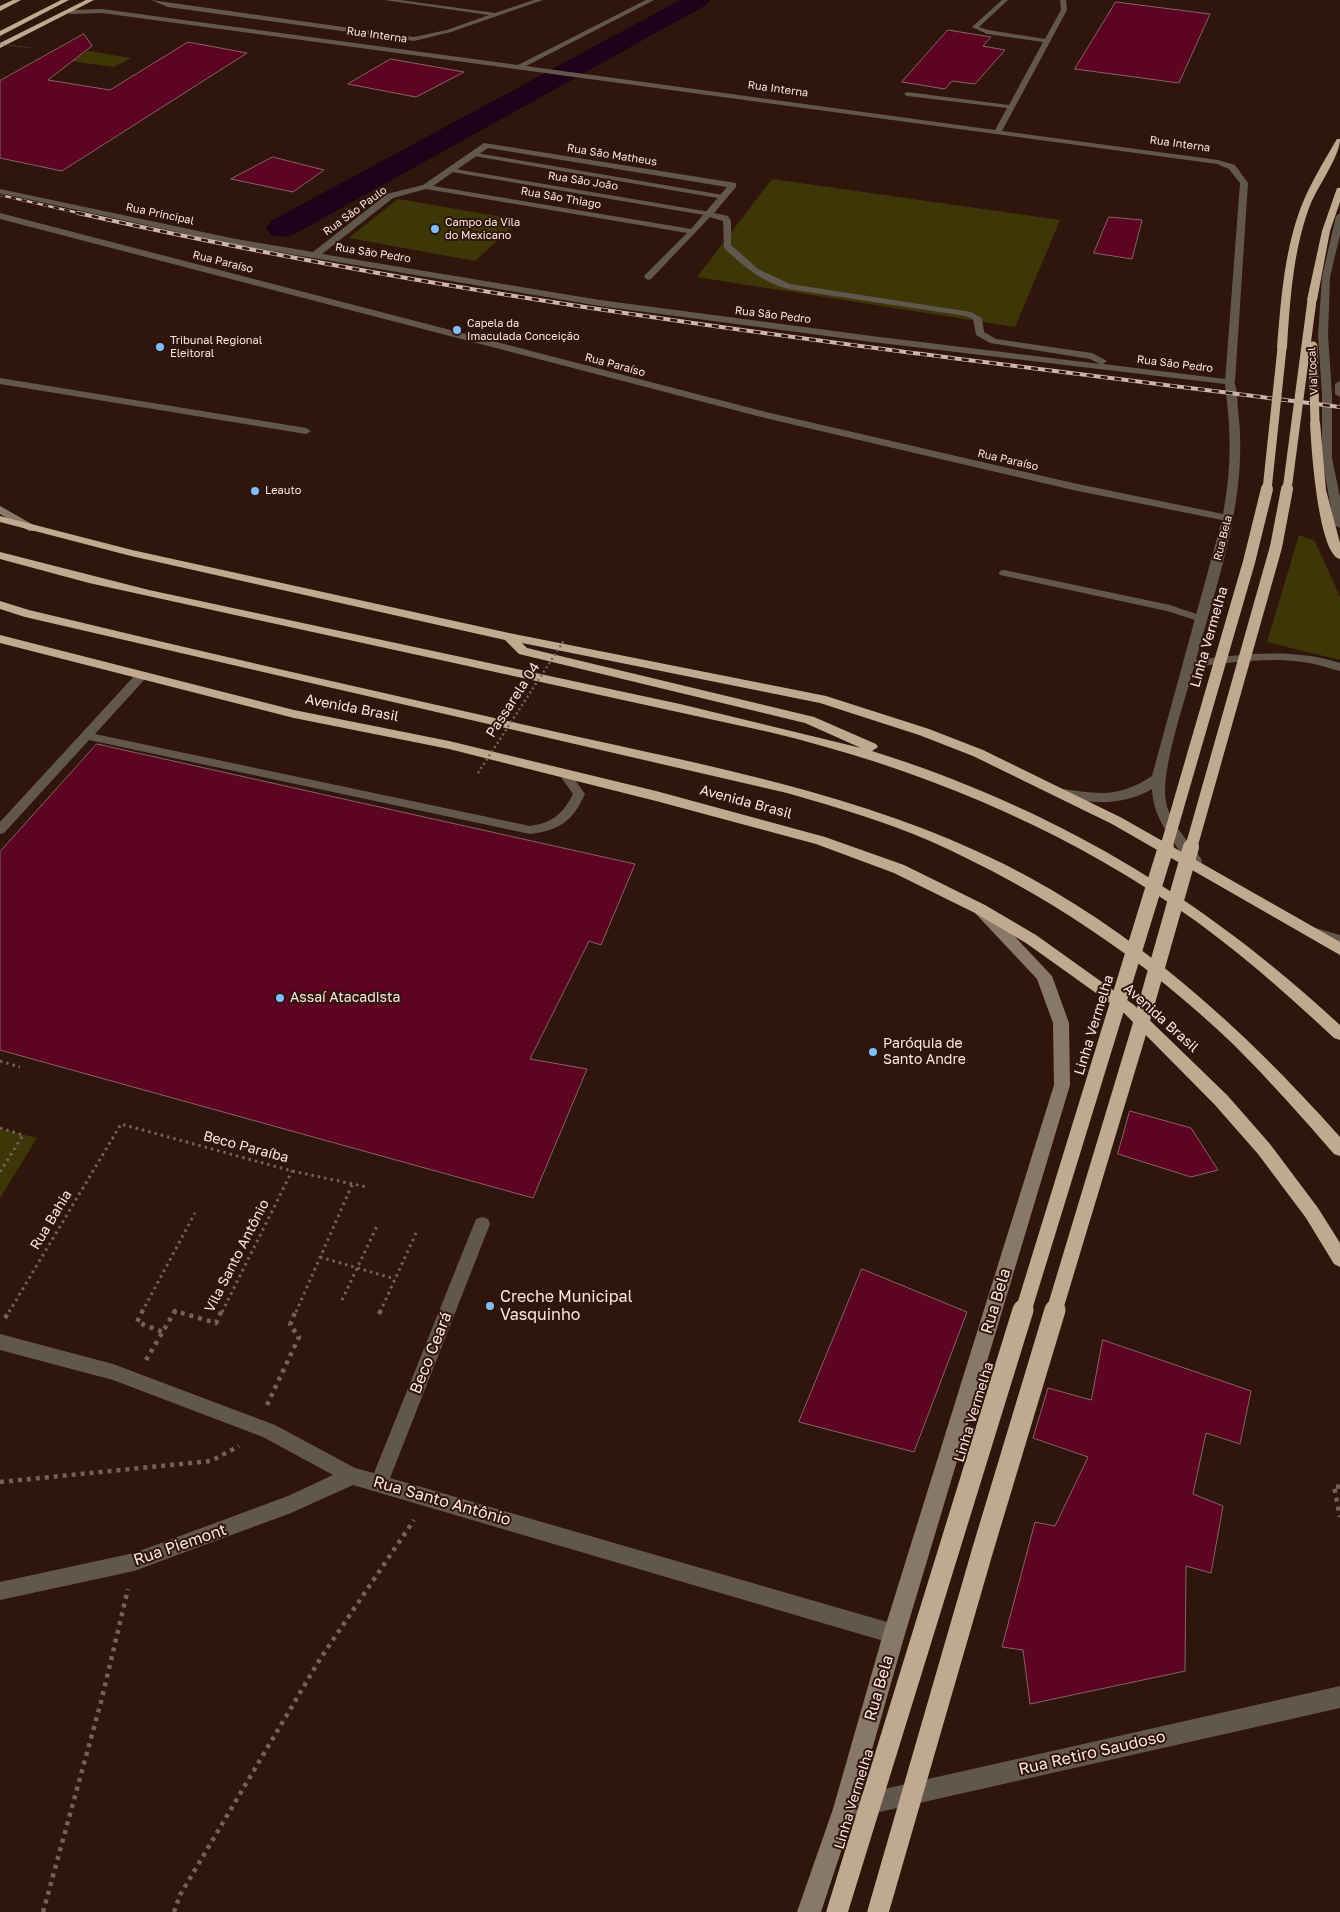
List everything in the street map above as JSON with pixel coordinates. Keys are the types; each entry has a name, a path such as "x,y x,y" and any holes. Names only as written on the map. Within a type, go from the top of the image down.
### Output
{"highway":[{"path":"0,9 18,0"},
{"path":"0,34 66,0"},
{"path":"25,34 41,21 92,0"},
{"path":"0,45 70,12 81,3"},
{"name":"Linha Vermelha","path":"837,1912 1152,896 1249,562 1267,494 1286,299 1298,232 1312,192 1340,142"},
{"path":"878,1912 983,1549 1140,1027 1276,547 1285,507 1312,300 1326,231 1340,190"},
{"path":"1312,300 1317,471 1328,524 1340,556"},
{"path":"0,519 131,553 509,637 822,699 924,732 978,753 1117,821 1307,931 1340,948"},
{"path":"0,555 102,583 823,741 874,756 970,791"},
{"name":"Avenida Brasil","path":"0,605 25,613 222,660 699,767 800,792 866,812 923,833 1039,890 1083,916 1141,957 1242,1042 1290,1092 1340,1149"},
{"path":"509,637 524,651 809,720 1073,838 1130,870 1192,912 1250,955 1305,1000 1340,1034"},
{"name":"Avenida Brasil","path":"0,639 294,714 449,745 564,773 820,840 899,870 980,909 1031,939 1129,1009 1221,1100 1264,1149 1312,1213 1340,1259"}],"street":[{"name":"Rua São Paulo","path":"315,255 390,196 426,187 487,145"},
{"name":"Rua São Matheus","path":"487,145 734,185 724,197"},
{"name":"Rua São Thiago","path":"426,187 693,232"},
{"name":"Rua Principal","path":"0,191 236,242 315,255"},
{"path":"648,277 693,232 724,197"},
{"path":"710,214 725,218 727,221 726,246 752,270 765,278 788,286 968,314 977,318 979,334 985,338 993,341 1092,356 1100,359 1110,368"},
{"name":"Rua Paraíso","path":"0,216 787,422 1102,494 1228,518"},
{"name":"Via Local","path":"1340,216 1326,277 1323,336 1327,394 1327,458 1340,525"},
{"name":"Rua São Pedro","path":"315,255 633,308 1230,382"},
{"name":"Rua Bela","path":"1200,868 1165,819 1159,802 1158,778 1228,518 1234,484 1236,433 1230,382"},
{"path":"1340,386 1340,394"},
{"path":"0,509 33,529"},
{"path":"1190,664 1283,656 1323,661 1340,667"},
{"path":"1063,794 1110,798 1129,796 1141,791 1158,778"},
{"name":"Rua Bela","path":"809,1912 844,1809 894,1634 1062,1085 1061,1023 1044,976 980,909"},
{"path":"1307,931 1340,940"},
{"name":"Rua Retiro Saudoso","path":"844,1809 1340,1696"}],"lane":[{"path":"154,0 168,5 414,39 449,31 540,0"},
{"path":"387,0 498,14"},
{"path":"520,67 651,0"},
{"path":"1005,0 975,27 987,32 1048,42"},
{"path":"998,131 1064,10 1063,0"},
{"name":"Rua Interna","path":"81,3 102,11"},
{"name":"Rua Interna","path":"70,12 102,11 1218,162 1232,167 1244,183 1230,382"},
{"path":"907,94 1012,108"},
{"path":"474,154 724,197"},
{"name":"Rua São João","path":"452,170 710,214"},
{"path":"0,381 306,431"},
{"path":"1004,573 1170,608 1202,620"},
{"path":"0,830 141,676"},
{"path":"86,736 530,830 550,828 571,812 579,794 564,773"},
{"name":"Beco Ceará","path":"379,1483 482,1224"},
{"name":"Rua Santo Antônio","path":"0,1342 113,1372 263,1428 352,1476 894,1634"},
{"name":"Rua Piemont","path":"0,1591 134,1562 291,1504 352,1476"}],"path":[{"path":"0,45 32,48"},
{"name":"Passarela 04","path":"478,773 565,639"},
{"path":"0,1060 20,1067"},
{"name":"Beco Paraíba","path":"121,1124 292,1171 367,1187"},
{"name":"Rua Bahia","path":"5,1319 121,1124"},
{"path":"0,1128 23,1135 0,1172"},
{"name":"Vila Santo Antônio","path":"135,1380 175,1311 216,1323 292,1171"},
{"path":"0,1482 211,1461 263,1428 299,1337 290,1325 352,1184"},
{"path":"163,1332 137,1322 194,1213"},
{"path":"342,1300 378,1224"},
{"path":"379,1314 417,1231"},
{"path":"320,1257 395,1279"},
{"path":"1340,1487 1334,1486 1340,1517"},
{"path":"174,1912 180,1895 320,1659 429,1497"},
{"path":"44,1912 101,1702 134,1562"}],"shaded area":[{"path":"88,51 131,58 114,67 71,61"},
{"path":"772,179 1060,220 1015,327 697,277"},
{"name":"Campo da Vila do Mexicano","path":"398,199 520,220 475,261 349,238"},
{"path":"1299,535 1315,541 1340,597 1340,660 1267,642"},
{"path":"0,1129 37,1138 0,1198"}],"building":[{"path":"1116,2 1210,14 1179,83 1075,69"},
{"path":"948,30 991,37 983,46 1005,50 975,84 952,81 945,89 902,82"},
{"path":"84,34 92,46 48,80 110,90 188,42 247,53 62,171 0,158 0,81"},
{"path":"391,59 464,72 416,97 348,84"},
{"path":"273,157 324,170 293,192 231,179"},
{"path":"1109,217 1142,220 1132,259 1094,253"},
{"name":"Assaí Atacadista","path":"97,744 635,864 601,945 589,941 530,1059 587,1069 533,1198 0,1050 0,852"},
{"path":"1130,1111 1191,1128 1218,1170 1191,1177 1118,1154"},
{"path":"862,1269 967,1312 914,1452 799,1422"},
{"path":"1103,1340 1251,1391 1240,1444 1206,1433 1193,1494 1223,1506 1211,1573 1186,1566 1185,1671 1030,1704 1023,1650 1002,1647 1035,1522 1055,1526 1088,1457 1033,1438 1048,1388 1091,1400"}],"waterway":[{"path":"282,228 698,0"}],"railway":[{"path":"0,195 83,214"},
{"path":"78,213 234,246 548,301 865,347 1340,407"}],"place":[{"name":"Campo da Vila do Mexicano","path":"435,229"},
{"name":"Capela da Imaculada Conceição","path":"457,330"},
{"name":"Tribunal Regional Eleitoral","path":"160,347"},
{"name":"Leauto","path":"255,491"},
{"name":"Assaí Atacadista","path":"280,998"},
{"name":"Paróquia de Santo Andre","path":"873,1052"},
{"name":"Creche Municipal Vasquinho","path":"490,1306"}]}
